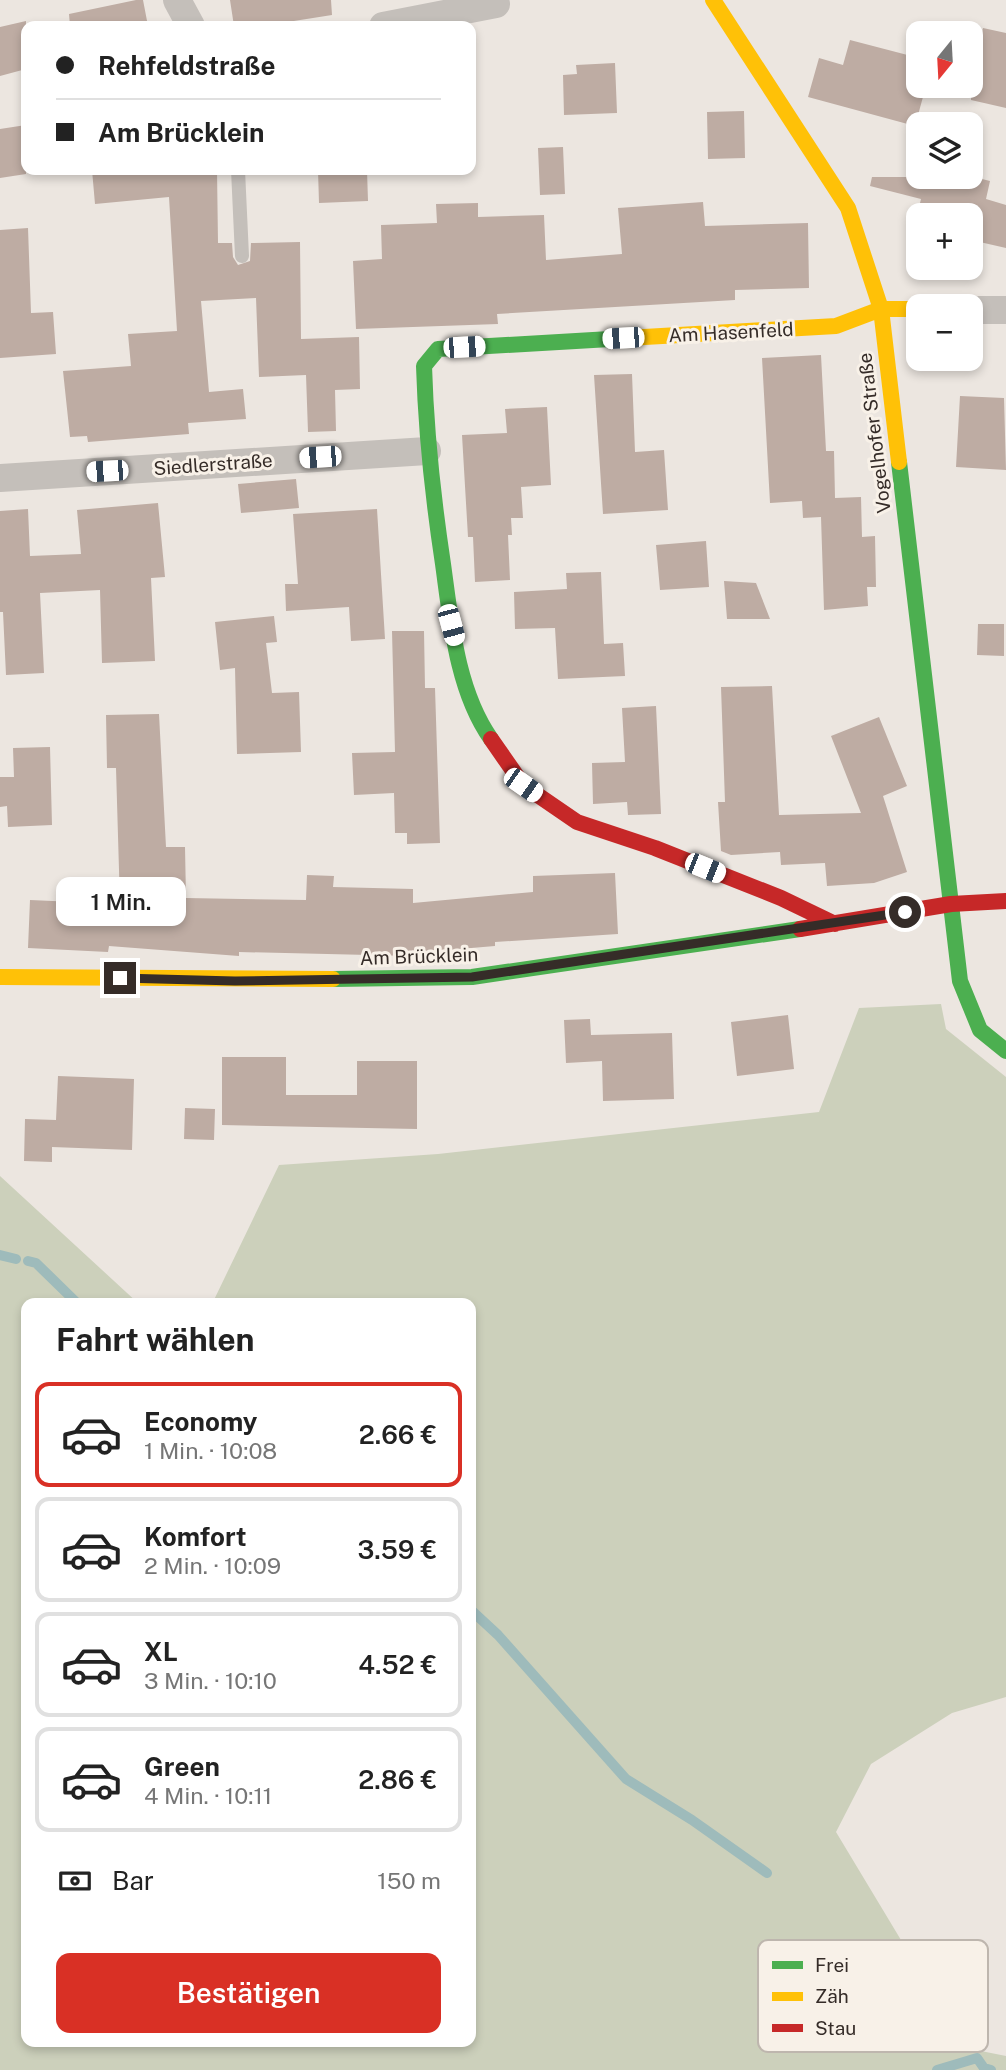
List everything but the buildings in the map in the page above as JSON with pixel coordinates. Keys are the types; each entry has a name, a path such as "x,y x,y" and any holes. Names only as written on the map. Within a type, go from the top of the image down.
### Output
{"street":[{"path":"177,0 188,21"},
{"name":"Vogelhofer Straße","path":"725,3 848,208 881,309 960,981 980,1030 1006,1051"},
{"path":"409,21 496,4"},
{"name":"Am Hasenfeld","path":"835,924 781,898 655,848 577,822 523,785 476,718 451,625 427,451 424,366 438,349 836,327 881,309 906,309"},
{"path":"983,310 1006,310"},
{"name":"Siedlerstraße","path":"0,478 427,451"},
{"name":"Am Brücklein","path":"0,977 235,981 472,977 835,924 951,904 1006,901"}],"lane":[{"path":"238,175 242,256"}],"green space":[{"path":"941,1004 946,1029 1006,1077 1006,1697 952,1713 871,1764 836,1832 901,1940 758,1940 758,2052 986,2052 1006,2056 1006,2070 0,2070 0,1176 132,1298 21,1298 21,2047 476,2047 476,1298 215,1298 279,1165 438,1154 819,1112 859,1008"}],"waterway":[{"path":"0,1255 16,1259"},
{"path":"28,1261 36,1263 72,1298"},
{"path":"476,1615 498,1635 626,1779 692,1820 767,1873"},
{"path":"937,2070 977,2058 984,2068 991,2070"}],"traffic: fast":[{"path":"491,739 470,700 457,655 433,490 424,366 438,349 627,338"},
{"path":"899,462 960,981 980,1030 1006,1051"},
{"path":"333,979 472,977 800,929"}],"traffic: slow":[{"path":"713,0 848,208 881,309 899,462"},
{"path":"627,338 836,326 881,309 906,309"},
{"path":"0,977 333,979"}],"traffic: jam":[{"path":"491,739 523,785 577,822 655,848 781,898 835,924"},
{"path":"800,929 951,904 1006,901"}],"route":[{"path":"120,978 235,981 472,977 905,912"}]}
